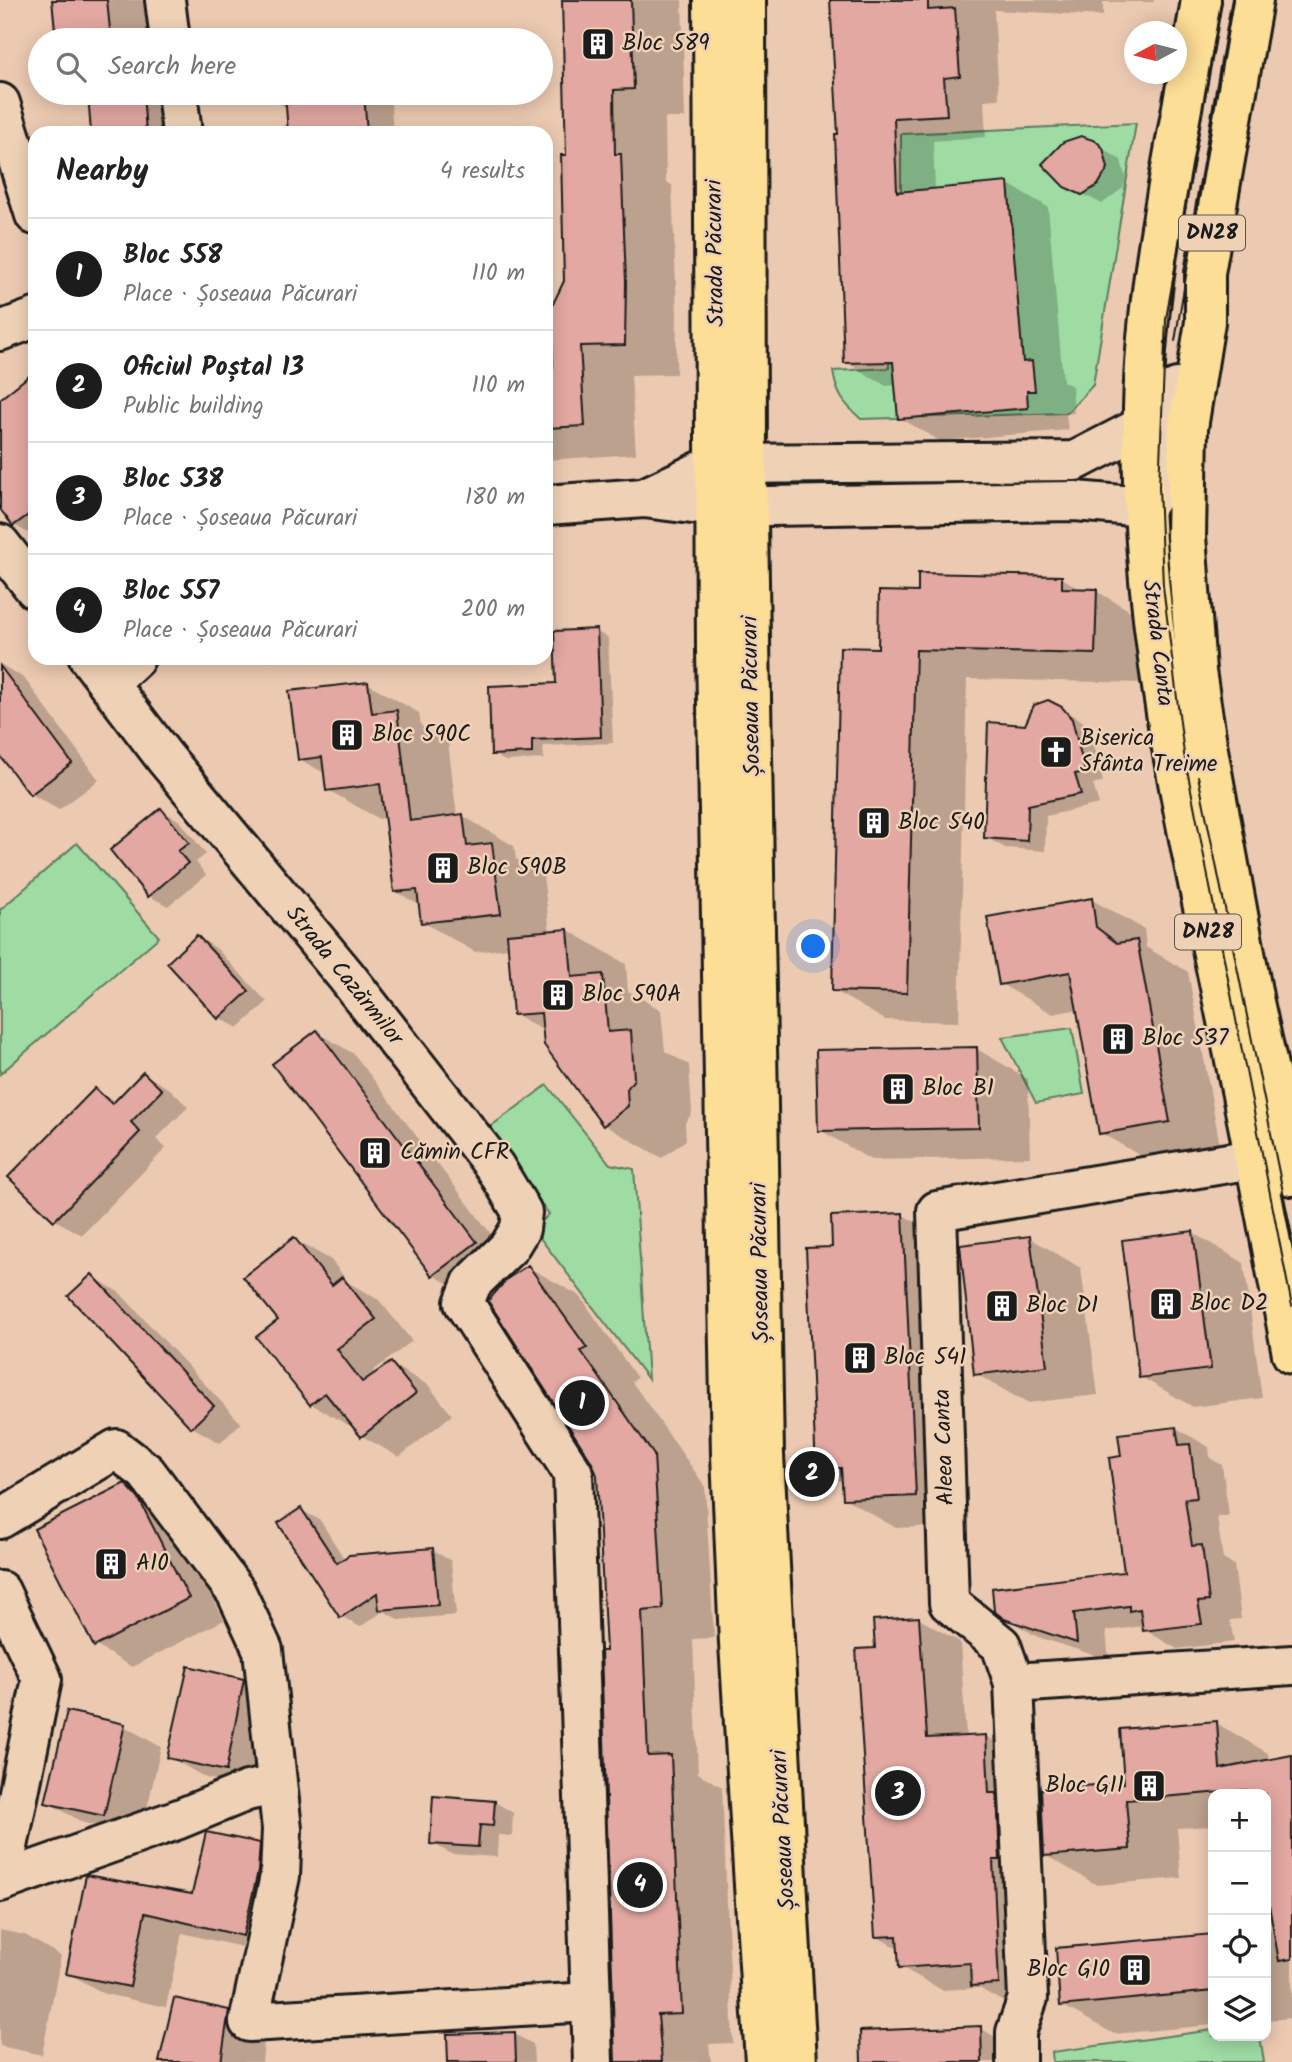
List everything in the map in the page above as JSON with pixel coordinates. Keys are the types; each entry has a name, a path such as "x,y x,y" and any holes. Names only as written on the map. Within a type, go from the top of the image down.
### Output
{"main road":[{"name":"Strada Păcurari","path":"713,0 732,464"},
{"name":"Strada Păcurari","path":"732,464 746,0"},
{"name":"DN28","path":"1145,508 1143,426 1155,268 1201,0"},
{"name":"DN28","path":"1205,274 1254,0"},
{"name":"Strada Canta","path":"1205,274 1205,322 1188,428 1188,584 1208,750 1254,1002 1292,1176"},
{"name":"Șoseaua Păcurari","path":"732,464 732,1455 739,1643 765,2062"},
{"name":"Șoseaua Păcurari","path":"732,507 764,1455 797,2062"},
{"name":"Strada Canta","path":"1145,508 1149,587 1161,684 1292,1354"}],"street":[{"path":"165,0 168,28"},
{"path":"0,103 28,193"},
{"path":"178,105 181,126"},
{"name":"Strada Canta","path":"1145,508 1158,486 1190,318 1205,274"},
{"path":"0,331 28,321"},
{"path":"644,498 732,464 1075,461 1143,426"},
{"path":"553,504 644,498 732,507 1075,501 1145,508"},
{"path":"0,544 28,580"},
{"name":"Strada Cazărmilor","path":"111,666 165,758 354,986 495,1167 522,1212 520,1228 509,1247 472,1283 464,1303 573,1473 590,2002"},
{"name":"Aleea Canta","path":"1016,2062 1016,2032 1028,1998 1014,1683 1001,1645 949,1603 937,1211 1253,1159"},
{"path":"0,1519 116,1450 146,1472 236,1592 263,1650 282,1829 280,1876 249,2022 590,2002 593,2062"},
{"path":"0,1591 42,1679 1,1882"},
{"path":"1014,1683 1283,1666"},
{"path":"1,1882 179,1819 247,1791 276,1785"}],"green space":[{"path":"1136,123 1093,385 1067,413 861,419 855,414 839,392 833,371 889,368 885,236 901,227 901,134"},
{"path":"77,843 159,937 0,1074 0,910"},
{"path":"1072,1028 1084,1094 1036,1103 1002,1037"},
{"path":"547,1085 610,1164 634,1169 648,1379 534,1230 549,1214 483,1132"},
{"path":"1208,2031 1208,2041 1261,2041 1264,2062 1053,2062 1052,2052"}],"building":[{"path":"52,0 107,0 110,28 55,28"},
{"path":"562,0 631,0 634,89 614,90 615,154 621,154 626,282 625,345 580,346 585,426 553,428 553,304 564,281 561,155 566,155"},
{"path":"830,0 928,0 928,10 955,8 960,76 944,78 947,115 894,118 897,192 1008,182 1023,362 1032,361 1035,391 1027,391 1028,408 898,419 893,362 844,363 835,134 838,134"},
{"path":"89,105 144,105 145,126 90,126"},
{"path":"286,105 365,105 366,126 287,126"},
{"path":"1081,136 1096,141 1103,148 1108,168 1098,185 1082,195 1064,187 1042,164 1063,142"},
{"path":"28,377 28,515 13,526 0,509 0,399"},
{"name":"Bloc 540","path":"918,573 1062,576 1062,588 1097,589 1095,654 916,650 907,993 832,991 840,647 878,648 879,591 918,592"},
{"path":"597,629 601,737 532,740 532,753 491,755 489,686 556,683 554,631"},
{"path":"0,666 72,763 30,795 0,756"},
{"path":"368,682 372,713 397,710 410,821 463,814 467,846 492,843 501,914 421,923 417,890 394,892 380,784 326,791 322,757 298,760 289,691"},
{"path":"1048,700 1062,707 1072,719 1085,772 1075,774 1081,794 1028,805 1027,841 984,838 988,722 1025,725 1034,705"},
{"path":"161,808 189,843 178,851 188,863 148,897 110,850"},
{"name":"Bloc 537","path":"1092,898 1096,927 1117,943 1137,940 1170,1122 1099,1134 1070,972 999,985 987,917"},
{"path":"568,929 572,977 603,974 608,1032 631,1030 634,1079 627,1089 628,1106 603,1126 544,1045 541,1013 513,1015 507,934"},
{"path":"197,935 249,991 218,1019 167,963"},
{"name":"Cămin CFR","path":"317,1030 477,1242 432,1276 272,1064"},
{"name":"Bloc B1","path":"977,1047 979,1128 818,1131 816,1050"},
{"path":"143,1072 162,1090 131,1122 140,1132 54,1221 8,1177 95,1088 112,1104"},
{"name":"Bloc 541","path":"903,1213 916,1496 843,1499 841,1468 816,1469 806,1248 832,1247 831,1216"},
{"name":"Bloc D2","path":"1193,1231 1211,1369 1139,1378 1122,1240"},
{"name":"Bloc D1","path":"1030,1236 1047,1366 974,1375 960,1245"},
{"path":"294,1237 332,1285 342,1277 376,1319 337,1349 362,1382 391,1362 416,1393 361,1437 325,1393 310,1405 256,1337 278,1320 243,1277"},
{"path":"528,1265 587,1348 581,1351 654,1455 663,1609 642,1611 648,1756 671,1755 682,2014 658,2015 662,2062 615,2062 601,1651 606,1651 597,1475 591,1461 488,1301 507,1279"},
{"path":"92,1274 214,1406 191,1428 68,1296"},
{"path":"1176,1427 1179,1445 1190,1444 1197,1498 1185,1499 1192,1546 1202,1545 1209,1601 1198,1602 1202,1624 1143,1631 1140,1609 1129,1611 1129,1606 1074,1613 1077,1643 1004,1619 994,1611 992,1588 1124,1572 1109,1458 1121,1456 1118,1434"},
{"name":"A10","path":"125,1483 139,1499 189,1598 94,1647 34,1529"},
{"path":"301,1508 337,1563 349,1555 433,1548 438,1605 379,1610 377,1593 340,1618 278,1523"},
{"path":"919,1617 927,1738 986,1735 989,1793 997,1793 1000,1860 993,1860 999,1984 971,1986 970,1963 899,1968 897,1936 875,1937 856,1649 875,1648 873,1620"},
{"path":"188,1666 244,1679 226,1771 167,1758"},
{"path":"67,1711 125,1724 104,1816 45,1803"},
{"name":"Bloc G11","path":"1217,1721 1220,1769 1292,1755 1292,1959 1279,1961 1271,1917 1271,1789 1208,1789 1208,1793 1126,1800 1130,1849 1044,1856 1041,1789 1124,1783 1120,1729"},
{"path":"433,1796 495,1801 493,1826 480,1825 478,1847 430,1844"},
{"path":"206,1832 260,1843 258,1871 243,1936 145,1913 130,1987 66,1974 86,1875 192,1894"},
{"name":"Bloc G10","path":"1208,1934 1208,1991 1060,2006 1056,1948"},
{"path":"174,1998 229,2010 221,2062 159,2062"},
{"path":"981,2026 982,2062 861,2062 860,2031"},
{"path":"515,2032 516,2062 448,2062 447,2034"}],"tram line":[{"path":"1222,0 1166,319 1159,486 1163,586 1184,754 1292,1306"},
{"path":"1175,341 1233,0"},
{"path":"1198,776 1292,1236"}],"place":[{"name":"Bloc 589","path":"598,44"},
{"name":"Bloc 590C","path":"347,735"},
{"name":"Biserica Sfânta Treime","path":"1056,752"},
{"name":"Bloc 540","path":"874,823"},
{"name":"Bloc 590B","path":"443,868"},
{"name":"Bloc 590A","path":"558,995"},
{"name":"Bloc 537","path":"1118,1039"},
{"name":"Bloc B1","path":"898,1089"},
{"name":"Cămin CFR","path":"375,1153"},
{"name":"Bloc D2","path":"1166,1304"},
{"name":"Bloc D1","path":"1002,1306"},
{"name":"Bloc 541","path":"860,1358"},
{"name":"Bloc 558","path":"582,1403"},
{"name":"Oficiul Poștal 13","path":"812,1474"},
{"name":"A10","path":"111,1564"},
{"name":"Bloc G11","path":"1149,1786"},
{"name":"Bloc 538","path":"898,1793"},
{"name":"Bloc 557","path":"640,1885"},
{"name":"Bloc G10","path":"1135,1970"}]}
